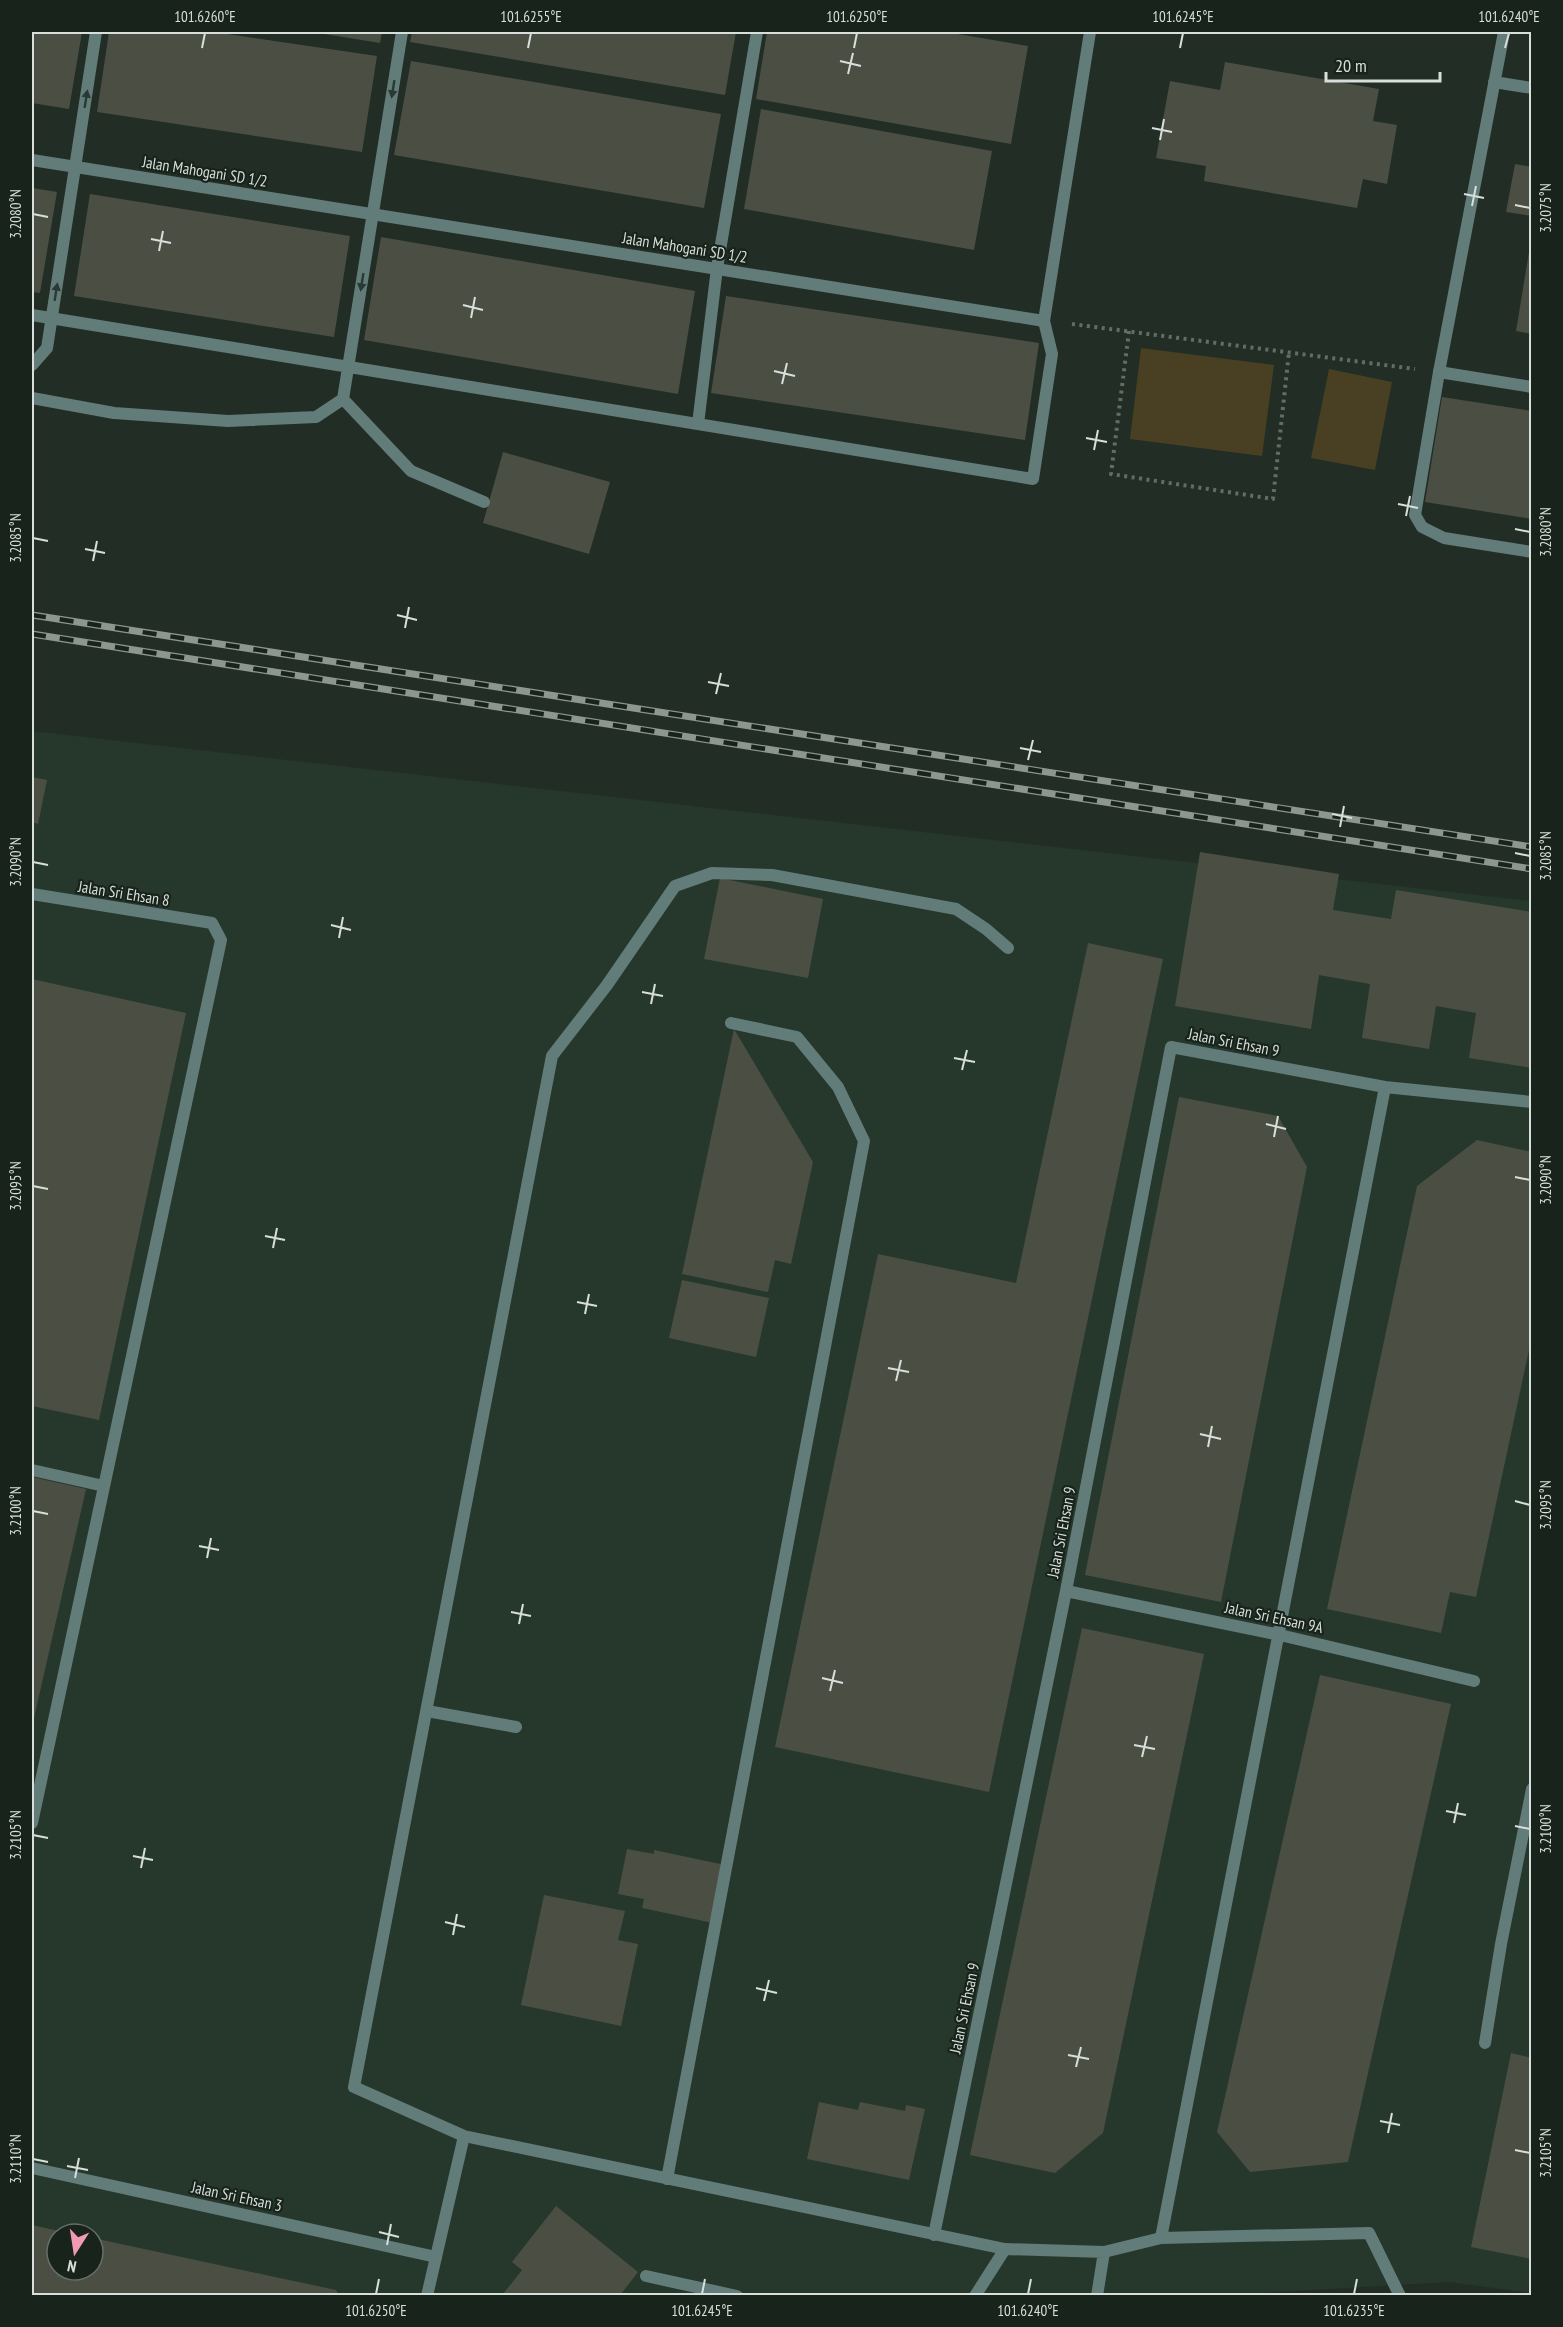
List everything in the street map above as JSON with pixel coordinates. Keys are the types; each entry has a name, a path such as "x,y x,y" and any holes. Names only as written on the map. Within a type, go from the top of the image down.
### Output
{"street":[{"path":"32,365 46,348 96,32"},
{"path":"32,398 114,413 228,421 316,417 343,399 402,32"},
{"path":"698,424 717,268 757,32"},
{"path":"32,315 1033,479 1052,354 1044,321 1090,32"},
{"path":"1504,32 1414,515 1422,527 1444,538 1532,552"},
{"path":"1494,82 1532,88"},
{"name":"Jalan Mahogani SD 1/2","path":"32,160 1044,321"},
{"path":"1439,372 1532,387"},
{"path":"343,399 411,471 484,502"},
{"path":"1008,948 986,929 956,909 772,875 712,873 675,886 607,985 552,1056 354,2087 464,2136 1005,2249 1104,2252 1161,2238 1369,2234 1400,2295"},
{"name":"Jalan Sri Ehsan 8","path":"32,894 212,923 221,940 104,1486"},
{"path":"667,2179 864,1141 838,1087 797,1037 731,1023"},
{"name":"Jalan Sri Ehsan 9","path":"934,2235 1066,1591 1171,1047 1385,1087 1532,1102"},
{"path":"1161,2238 1385,1087"},
{"path":"32,1470 104,1486 32,1823"},
{"name":"Jalan Sri Ehsan 9A","path":"1066,1591 1280,1635 1474,1681"},
{"path":"427,1711 516,1727"},
{"path":"1485,2043 1501,1944 1532,1789"},
{"path":"427,2295 464,2136"},
{"name":"Jalan Sri Ehsan 3","path":"32,2168 436,2257"},
{"path":"975,2295 1005,2249"},
{"path":"1097,2295 1104,2252"},
{"path":"646,2276 737,2295"}],"path":[{"path":"1044,321 1439,372"},
{"path":"1129,332 1111,474 1273,499 1289,352"}],"shaded area":[{"path":"1141,348 1274,365 1262,456 1130,439"},
{"path":"1329,369 1392,382 1375,470 1311,458"},
{"path":"32,731 1531,901 1531,2293 1448,2282 1212,2296 32,2295"}],"building":[{"path":"32,32 82,32 69,109 32,103"},
{"path":"109,32 214,32 377,56 362,152 97,112"},
{"path":"312,32 382,32 380,43"},
{"path":"412,32 736,32 725,95 410,42"},
{"path":"767,32 946,32 1028,46 1011,144 756,99"},
{"path":"411,61 721,114 704,208 394,155"},
{"path":"1225,62 1379,89 1373,121 1397,125 1387,184 1363,179 1357,208 1204,181 1206,166 1156,158 1170,81 1220,90"},
{"path":"761,109 992,151 974,250 744,209"},
{"path":"1515,164 1532,167 1532,216 1506,212"},
{"path":"32,188 57,192 40,293 32,292"},
{"path":"90,194 350,236 334,337 74,296"},
{"path":"381,237 695,291 678,394 364,340"},
{"path":"1530,246 1532,246 1532,334 1516,331"},
{"path":"726,296 1039,343 1025,440 711,393"},
{"path":"1442,397 1532,411 1532,519 1425,502"},
{"path":"503,452 610,482 589,554 483,523"},
{"path":"32,777 47,780 38,824 32,822"},
{"path":"1200,852 1339,874 1333,910 1391,919 1396,890 1532,912 1532,1068 1469,1058 1476,1013 1436,1006 1429,1049 1362,1038 1370,984 1319,975 1311,1029 1175,1006"},
{"path":"720,878 823,899 808,978 704,959"},
{"path":"1088,943 1163,959 989,1792 775,1747 878,1254 1016,1283"},
{"path":"32,979 186,1013 99,1420 32,1406"},
{"path":"734,1029 813,1162 791,1264 775,1260 768,1292 682,1274"},
{"path":"1179,1097 1278,1116 1307,1167 1221,1602 1085,1575"},
{"path":"1477,1140 1532,1152 1532,1336 1476,1597 1450,1592 1441,1633 1327,1609 1417,1186"},
{"path":"682,1280 769,1298 756,1357 669,1338"},
{"path":"32,1477 86,1489 32,1727"},
{"path":"1082,1628 1204,1654 1103,2133 1055,2173 970,2155"},
{"path":"1320,1675 1451,1704 1348,2162 1250,2172 1217,2132"},
{"path":"627,1849 654,1854 654,1850 725,1865 713,1923 642,1908 644,1899 618,1894"},
{"path":"544,1895 625,1911 618,1940 638,1944 621,2026 521,2005"},
{"path":"1511,2053 1532,2058 1532,2259 1471,2247"},
{"path":"819,2102 858,2110 860,2102 905,2111 906,2105 925,2109 909,2180 807,2159"},
{"path":"556,2206 638,2272 622,2295 503,2294 522,2270 512,2262"},
{"path":"32,2225 45,2228 45,2282 105,2282 105,2241 336,2290 339,2295 32,2295"}],"railway":[{"path":"32,615 1532,847"},
{"path":"32,634 1532,869"}]}
